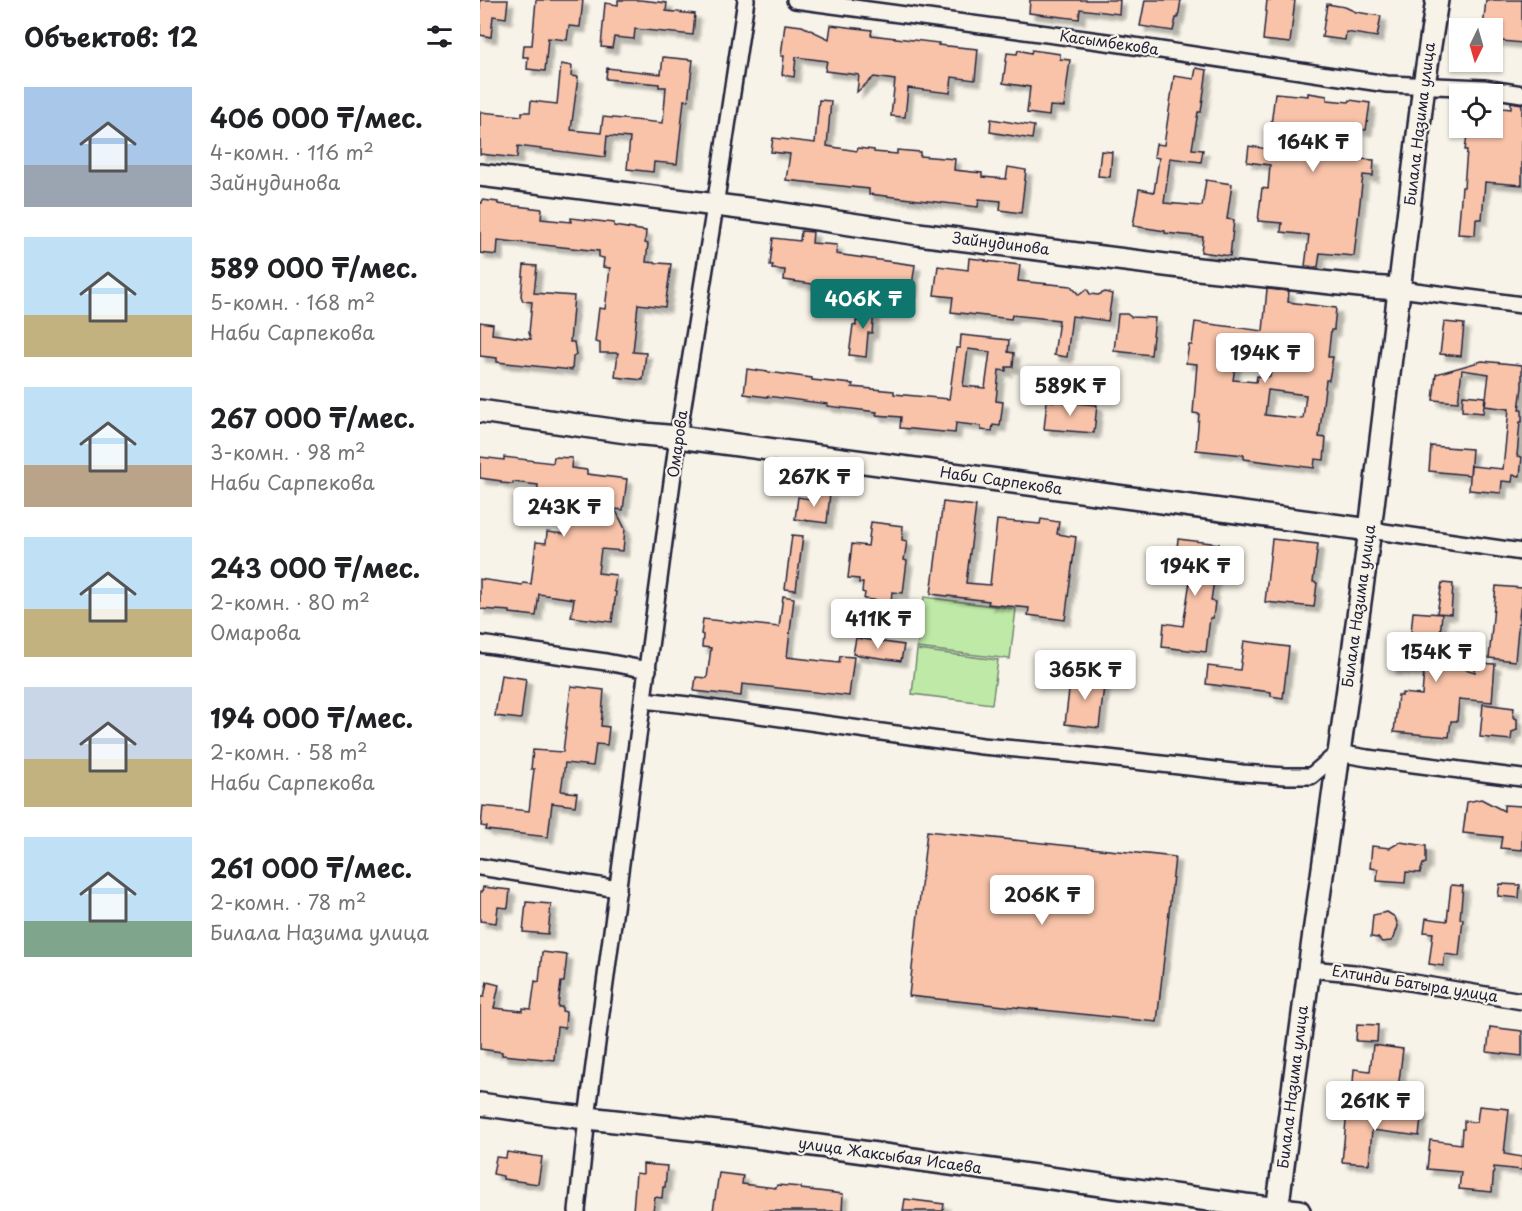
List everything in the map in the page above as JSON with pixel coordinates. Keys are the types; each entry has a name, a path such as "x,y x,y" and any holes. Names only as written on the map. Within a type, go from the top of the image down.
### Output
{"street":[{"name":"Омарова","path":"577,1211 587,1118 678,437 716,206 746,0"},
{"name":"Касымбекова","path":"795,0 1114,43 1387,84 1484,88 1522,94"},
{"name":"Билала Назима улица","path":"1277,1210 1370,530 1424,86 1437,0"},
{"name":"Зайнудинова","path":"480,176 1189,268 1400,289 1522,305"},
{"name":"Наби Сарпекова","path":"480,411 1522,552"},
{"path":"480,644 648,670"},
{"path":"643,700 982,746 1242,773 1311,776 1338,753 1522,778"},
{"path":"480,867 618,889"},
{"name":"Елтинди Батыра улица","path":"1309,969 1354,973 1522,1001"},
{"name":"улица Жаксыбая Исаева","path":"480,1104 738,1135 1277,1210 1299,1211"}],"green space":[{"path":"924,597 1016,609 1010,659 917,648"},
{"path":"917,650 998,660 992,704 912,694"}],"building":[{"path":"480,0 508,0 506,18 493,16 491,37 480,35"},
{"path":"536,0 583,0 580,27 569,26 567,40 548,38 545,71 527,69 528,57 523,57 524,45 532,45"},
{"path":"618,0 667,3 666,11 695,14 693,35 635,29 634,39 614,37 612,48 601,47 605,3 618,5"},
{"path":"1030,0 1120,0 1119,14 1080,9 1079,19 1029,13"},
{"path":"1145,0 1181,0 1173,31 1140,26"},
{"path":"1267,0 1295,0 1290,43 1263,40"},
{"path":"1486,0 1522,0 1522,43 1503,41 1503,18 1484,18"},
{"path":"1327,4 1381,16 1377,37 1346,32 1345,40 1322,37"},
{"path":"785,24 802,26 829,39 831,25 872,30 871,35 978,49 975,80 952,77 950,93 908,88 905,117 891,116 895,80 874,77 857,92 859,75 825,71 827,61 796,57 794,77 782,75 784,56 781,56"},
{"path":"1018,50 1060,54 1060,59 1070,60 1064,107 1050,106 1049,116 1027,113 1030,87 1003,83 1007,53 1017,54"},
{"path":"663,57 693,60 688,101 684,100 677,164 654,162 653,172 627,169 630,138 607,136 605,157 518,146 517,158 480,154 480,112 522,116 522,112 530,112 531,101 557,104 561,64 572,66 571,76 578,77 571,130 601,133 603,117 663,123 666,87 659,87 659,84 606,79 607,68 661,74"},
{"path":"1196,68 1207,70 1201,112 1198,112 1192,149 1203,150 1201,162 1170,158 1164,203 1202,206 1206,180 1232,184 1227,219 1234,220 1230,256 1201,252 1203,237 1165,233 1165,231 1133,226 1139,189 1154,192 1159,158 1154,157 1156,144 1164,145 1174,76 1194,79"},
{"path":"1275,93 1308,96 1308,93 1327,96 1327,100 1370,103 1366,130 1335,125 1331,157 1374,160 1373,176 1363,175 1354,256 1320,253 1318,267 1305,266 1309,235 1281,232 1282,223 1258,221 1262,188 1268,189 1270,165 1247,162 1249,146 1268,149"},
{"path":"819,100 831,101 827,146 897,154 897,150 920,152 920,156 955,159 954,170 982,173 982,177 1006,179 1008,167 1026,170 1021,213 1000,210 1001,201 979,199 978,207 869,194 869,189 786,180 790,154 771,152 773,138 815,143"},
{"path":"1511,102 1522,104 1522,185 1485,182 1482,219 1476,219 1475,235 1458,234 1467,138 1503,138 1503,108 1511,109"},
{"path":"991,119 1034,126 1032,139 990,132"},
{"path":"1101,151 1112,152 1110,177 1098,176"},
{"path":"482,200 542,209 541,219 571,222 571,218 614,223 614,226 646,231 645,243 648,244 646,262 671,264 665,307 638,304 633,352 646,353 643,380 615,377 618,353 600,353 600,343 595,342 599,308 605,309 610,268 603,267 604,258 599,257 599,251 498,240 497,255 480,253 480,203"},
{"path":"801,231 813,232 812,243 837,245 836,254 915,265 911,292 833,280 821,280 820,285 784,280 785,270 772,269 773,265 770,265 773,238 800,241"},
{"path":"969,258 1020,265 1018,281 1071,286 1079,295 1087,289 1090,294 1098,295 1105,292 1112,294 1108,321 1072,316 1067,357 1054,355 1059,320 1012,315 1011,319 951,312 953,297 934,295 938,266 968,270"},
{"path":"524,265 537,266 534,293 574,296 570,342 574,342 576,355 573,357 572,370 497,362 497,358 480,356 480,322 493,324 492,334 531,339 529,333 532,302 523,301 521,296"},
{"path":"1267,289 1289,291 1288,302 1336,308 1328,357 1333,357 1329,380 1326,380 1319,437 1326,438 1324,460 1315,459 1314,468 1244,459 1244,455 1196,450 1199,414 1193,413 1197,364 1186,363 1189,345 1192,345 1195,322 1263,331","holes":["1239,340 1275,345 1270,377 1257,376 1256,382 1233,380","1268,390 1306,395 1303,419 1265,415"]},
{"path":"865,297 875,298 872,333 868,333 866,357 849,355 853,325 856,326 856,321 862,322"},
{"path":"1118,314 1155,318 1151,355 1114,351"},
{"path":"1444,322 1464,324 1461,356 1440,354"},
{"path":"961,335 1009,340 1008,352 1014,353 1013,367 1006,367 1006,371 999,370 996,401 1003,402 1000,426 993,425 992,431 981,430 981,426 956,423 955,433 900,428 901,417 876,415 877,412 827,406 828,404 744,394 747,369 853,384 852,387 894,391 894,394 949,399 956,348 960,348","holes":["968,349 990,352 985,388 963,386"]},
{"path":"1482,361 1522,365 1519,410 1522,410 1522,422 1520,422 1517,456 1522,457 1520,476 1513,475 1512,482 1502,481 1501,493 1469,490 1471,466 1503,469 1509,409 1485,406 1489,374 1462,370 1458,402 1433,400 1436,374"},
{"path":"1463,395 1485,397 1483,413 1462,411"},
{"path":"1047,401 1097,405 1094,433 1044,429"},
{"path":"1431,446 1472,449 1470,475 1429,471"},
{"path":"480,457 504,460 504,457 553,463 554,457 572,458 571,468 587,470 587,474 627,479 623,510 615,509 625,529 623,551 601,549 598,573 616,575 612,622 571,617 574,599 539,594 536,616 480,609 480,579 522,585 523,583 531,584 536,542 546,543 547,532 565,534 567,512 536,509 538,485 501,483 501,481 480,478"},
{"path":"818,492 830,493 827,523 795,519 798,497 817,500"},
{"path":"943,502 976,506 966,583 990,585 997,520 1040,524 1041,519 1059,522 1057,534 1076,537 1065,620 1028,615 1029,608 988,604 989,601 931,594"},
{"path":"871,522 903,526 902,540 907,541 903,593 892,592 891,602 864,599 863,583 859,583 859,579 848,578 852,544 868,546"},
{"path":"792,535 803,536 796,590 785,589"},
{"path":"1178,539 1219,544 1211,601 1215,602 1213,618 1210,618 1206,652 1162,647 1164,623 1183,626 1192,568 1175,566"},
{"path":"1272,539 1318,544 1313,582 1317,583 1314,607 1265,602"},
{"path":"1442,583 1453,584 1451,614 1437,613"},
{"path":"1496,586 1522,588 1522,609 1520,608 1515,661 1489,658"},
{"path":"783,596 794,598 787,657 839,663 840,656 854,657 849,696 742,684 741,696 694,691 696,677 707,678 711,648 702,647 703,619 779,627"},
{"path":"1413,612 1442,614 1437,668 1452,665 1475,672 1475,663 1495,664 1492,702 1459,699 1457,721 1451,721 1449,737 1394,732 1398,695 1402,696 1402,693 1422,695 1424,671 1391,669 1392,653 1409,654"},
{"path":"856,638 904,645 901,661 853,654"},
{"path":"1244,641 1289,647 1283,698 1271,696 1271,692 1206,684 1208,666 1240,670"},
{"path":"1071,674 1105,678 1099,728 1065,724"},
{"path":"501,675 526,679 521,719 495,716"},
{"path":"571,686 604,690 601,726 609,727 607,745 596,744 593,766 565,763 561,791 577,793 575,806 552,803 548,837 486,830 487,827 481,826 483,806 529,811 534,769 531,769 533,750 563,752"},
{"path":"1483,704 1514,708 1513,717 1517,719 1517,730 1512,732 1511,740 1480,737"},
{"path":"1481,799 1504,811 1504,805 1522,806 1522,850 1500,848 1502,837 1463,833 1467,802"},
{"path":"927,831 1175,857 1157,1022 909,996"},
{"path":"1400,842 1426,846 1426,863 1423,864 1420,873 1406,872 1405,883 1377,881 1378,869 1370,868 1372,846 1390,848"},
{"path":"1500,884 1520,885 1519,898 1498,896"},
{"path":"1451,885 1463,886 1460,919 1463,919 1459,956 1445,954 1443,966 1429,964 1433,933 1424,932 1426,918 1447,921"},
{"path":"483,887 510,890 508,908 498,907 496,923 480,921 480,892"},
{"path":"526,902 551,904 548,934 523,932"},
{"path":"1387,912 1395,917 1398,926 1391,941 1382,942 1378,938 1371,937 1373,915"},
{"path":"542,952 567,955 558,1007 562,1007 562,1011 566,1012 565,1028 557,1027 554,1060 502,1055 502,1052 480,1049 480,997 484,997 487,982 499,985 494,1008 523,1011 523,1008 531,1009 535,981 539,982"},
{"path":"1357,1024 1378,1025 1377,1042 1356,1041"},
{"path":"1490,1027 1522,1031 1522,1056 1487,1052"},
{"path":"1373,1045 1403,1049 1398,1089 1353,1083 1354,1069 1370,1071"},
{"path":"1479,1106 1509,1109 1504,1154 1522,1157 1522,1170 1494,1167 1492,1192 1459,1189 1461,1172 1427,1169 1430,1140 1461,1144 1464,1121 1477,1122"},
{"path":"1407,1108 1422,1110 1419,1136 1372,1130 1369,1164 1342,1162 1347,1111 1406,1118"},
{"path":"507,1152 542,1157 538,1184 503,1179 503,1176 493,1174 496,1157 506,1158"},
{"path":"643,1164 667,1166 665,1187 663,1187 662,1198 655,1197 653,1211 633,1211 636,1173 643,1174"},
{"path":"719,1173 743,1176 742,1184 776,1188 777,1185 801,1187 801,1189 843,1194 842,1211 713,1211"},
{"path":"905,1199 944,1204 943,1211 903,1211"}]}
